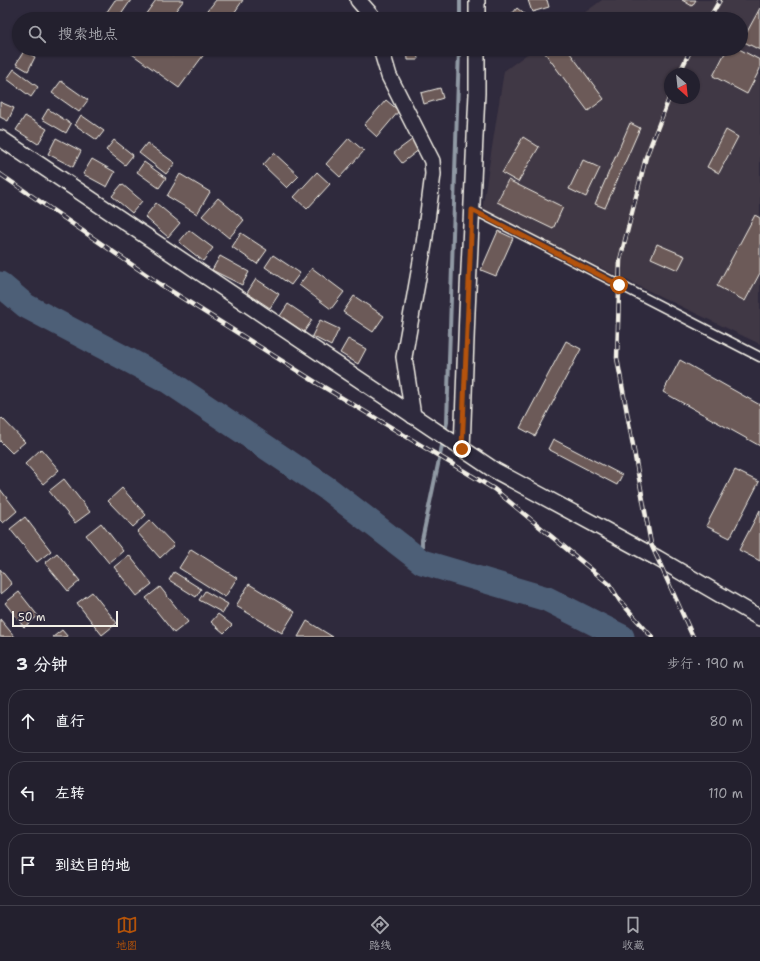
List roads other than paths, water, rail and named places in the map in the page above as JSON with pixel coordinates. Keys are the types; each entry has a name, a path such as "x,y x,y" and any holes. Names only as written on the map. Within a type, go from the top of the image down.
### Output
{"street":[{"path":"358,0 368,12"},
{"path":"477,0 477,12"},
{"path":"383,56 389,76 432,161 433,174 424,244 404,356 413,416"},
{"path":"457,446 472,210 477,93 477,56"},
{"path":"0,138 494,470 657,558 760,618"}],"lane":[{"path":"472,210 760,357"}],"waterway":[{"path":"460,0 460,12"},
{"path":"445,432 447,422 459,56"},
{"path":"0,284 26,306 168,381 328,489 422,562 547,599 622,637"},
{"path":"422,562 422,540 443,441"}],"railway":[{"path":"713,12 720,0"},
{"path":"682,68 688,56"},
{"path":"667,104 646,157 620,260 617,358 651,544 693,637"},
{"path":"0,174 160,284 317,383 494,489 609,584 620,601 652,637"}]}
